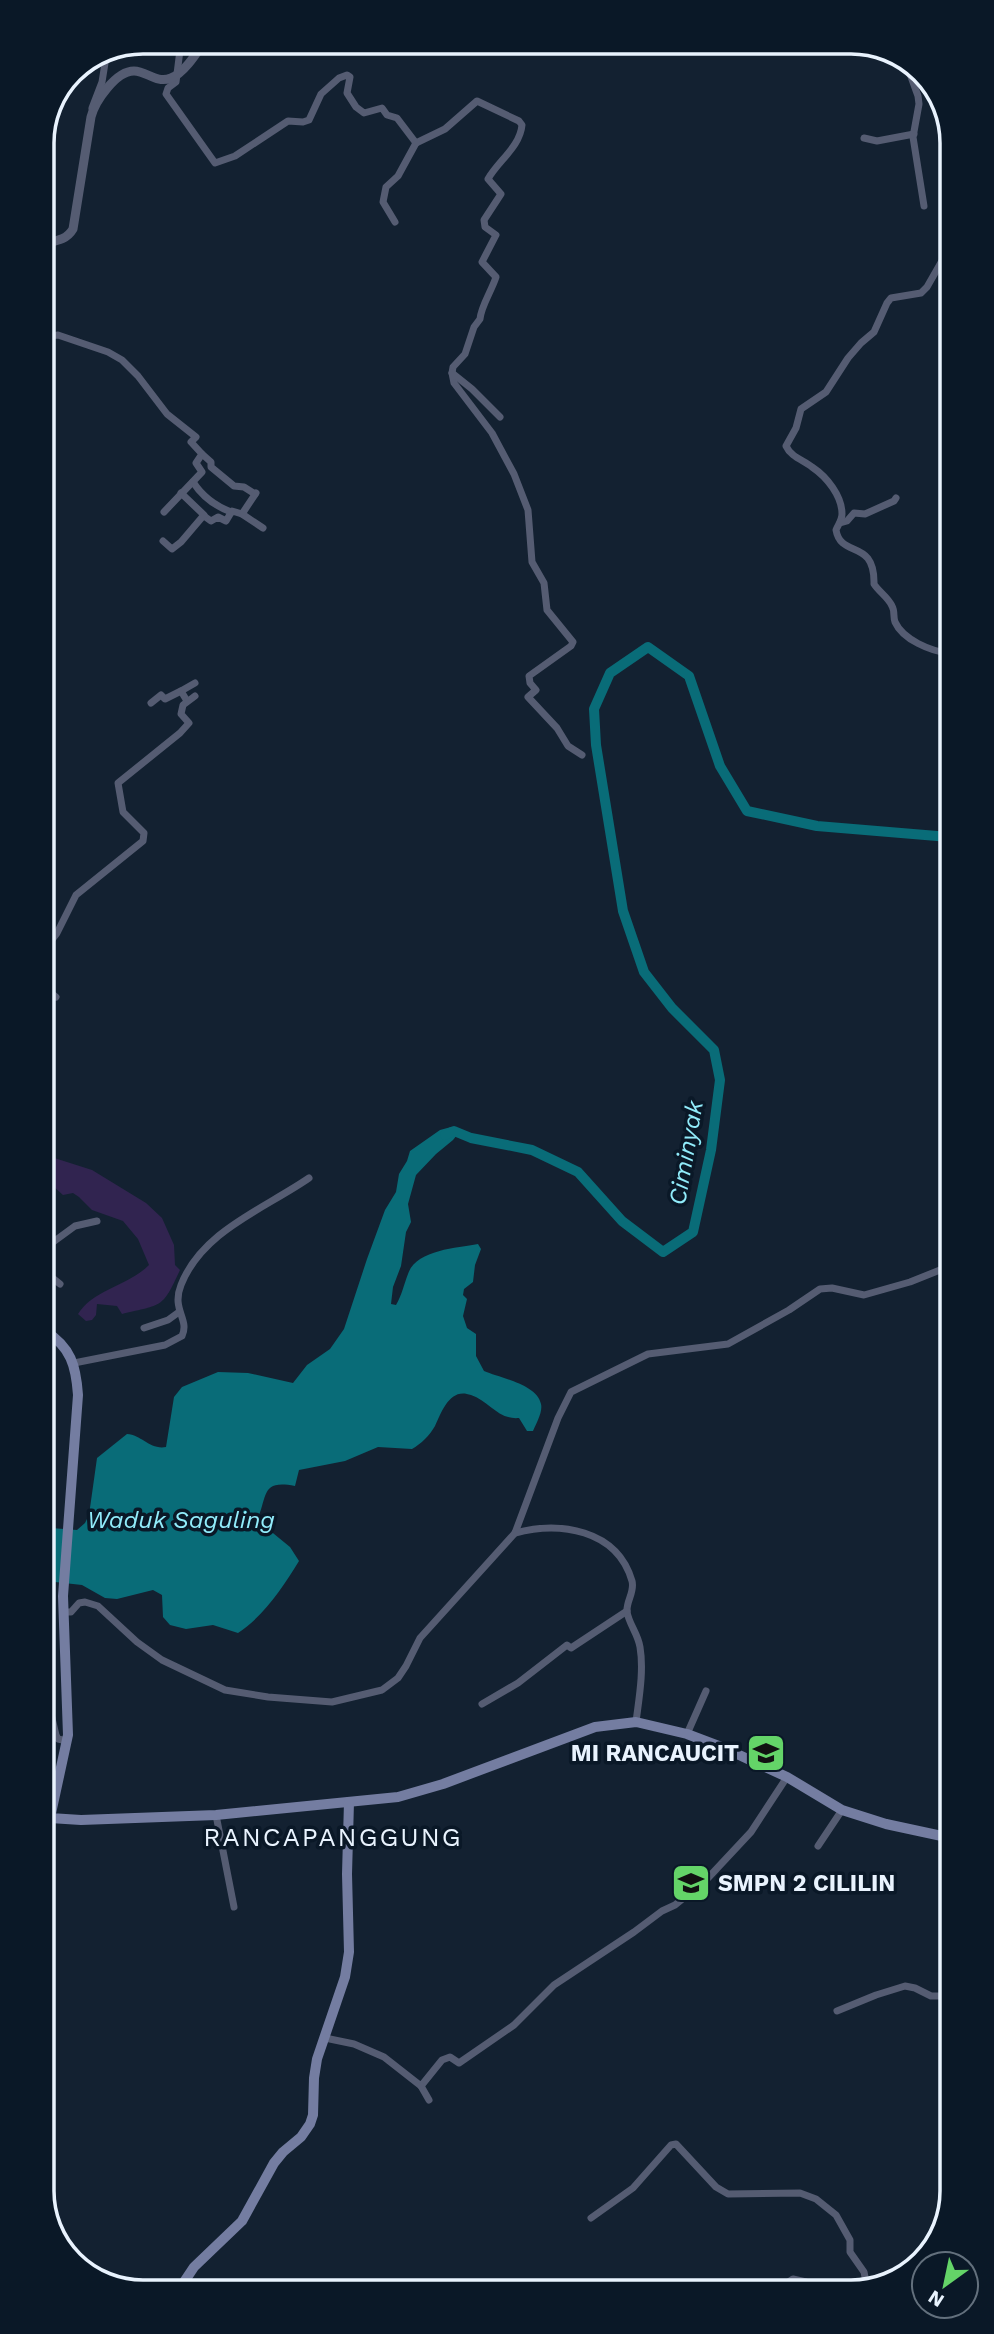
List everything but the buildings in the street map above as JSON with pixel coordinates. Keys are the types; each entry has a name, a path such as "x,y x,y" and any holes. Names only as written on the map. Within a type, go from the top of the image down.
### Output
{"main road":[{"path":"54,1338 64,1346 74,1363 78,1395 63,1596 69,1723 54,1794"},
{"path":"54,1819 216,1815 398,1797 485,1769 595,1727 636,1722 687,1734 787,1777 842,1810 886,1824 940,1836"},
{"path":"185,2280 194,2267 242,2221 274,2163 301,2137 310,2124 313,2115 315,2070 345,1977 349,1952 349,1802"}],"street":[{"path":"179,54 176,82 168,88 166,94 215,163 235,156 288,121 309,120 321,94 339,78 347,75 350,77 348,99 360,112 372,112 382,108 387,115 397,118 416,143"},
{"path":"92,112 99,100 123,74 137,71 153,79 172,78 194,54"},
{"path":"54,241 68,237 73,229 93,102 102,82 105,63"},
{"path":"912,78 918,96 914,138 924,206"},
{"path":"395,222 383,202 386,187 398,176 416,143 445,129 477,101 519,121 522,125 520,134 488,179 501,194 484,220 485,227 496,235 482,262 496,277 465,354 453,367 452,373 454,383 501,447 514,474 528,510 532,562 544,583 547,610 573,642 530,676 530,683 536,690 528,696 557,728 568,746 582,755"},
{"path":"864,138 877,141 914,138"},
{"path":"940,264 927,287 921,292 891,298 870,337 861,342 848,358 826,392 801,409 787,450 814,468 834,489 842,512 836,530 838,539 853,549 864,552 868,557 874,571 874,584 890,602 895,622 915,640 934,652 940,652"},
{"path":"54,336 122,359 167,414 196,437 191,442 211,462 211,467 234,485 244,487 255,494 242,514"},
{"path":"452,373 482,397 500,417"},
{"path":"164,512 202,472 196,463 202,454"},
{"path":"193,482 208,499 231,512 242,514 263,528"},
{"path":"181,493 211,521 218,517 226,521 231,512"},
{"path":"840,523 847,521 854,513 865,514 896,498"},
{"path":"163,541 172,549 204,516"},
{"path":"151,703 162,695 165,699 195,684"},
{"path":"181,691 187,701"},
{"path":"54,937 76,895 144,841 144,833 123,811 118,783 190,723 181,714 184,702 195,696"},
{"path":"74,1363 174,1342 182,1336 185,1328 177,1304 184,1279 196,1258 212,1241 309,1178"},
{"path":"54,1241 75,1226 97,1221"},
{"path":"63,1612 71,1612 79,1603 98,1606 137,1642 162,1660 225,1690 268,1697 332,1702 382,1690 398,1678 420,1638 515,1533 558,1418 571,1392 634,1359 658,1352 728,1344 820,1289 832,1288 864,1295 911,1282 940,1270"},
{"path":"54,1279 60,1284"},
{"path":"144,1328 168,1320 179,1312"},
{"path":"515,1533 557,1528 586,1532 598,1538 620,1559 632,1581 632,1594 627,1611 637,1634 641,1657 636,1722"},
{"path":"482,1704 518,1683 567,1645 571,1648 627,1611"},
{"path":"687,1734 706,1691"},
{"path":"54,1726 57,1738 67,1741"},
{"path":"421,2086 443,2059 450,2057 459,2063 497,2038 554,1986 662,1911 675,1905 751,1832 787,1777"},
{"path":"818,1846 842,1810"},
{"path":"216,1815 234,1907"},
{"path":"837,2011 905,1986 931,1996 940,1996"},
{"path":"325,2039 354,2044 384,2057 421,2086 429,2100"},
{"path":"591,2218 633,2188 671,2145 676,2144 716,2187 728,2194 800,2193 823,2204 836,2216 850,2240 850,2252 862,2268 865,2279"}],"shaded area":[{"path":"54,1158 92,1170 146,1203 162,1218 174,1245 175,1265 180,1270 160,1303 122,1314 117,1306 97,1304 96,1315 92,1320 86,1321 78,1314 93,1299 149,1265 138,1239 123,1221 92,1210 73,1193 63,1195 54,1187"}],"water":[{"name":"Waduk Saguling","path":"451,1127 456,1129 457,1135 416,1175 408,1204 411,1222 406,1232 391,1304 396,1305 412,1266 419,1260 448,1249 478,1244 481,1249 473,1282 464,1289 463,1295 467,1299 463,1316 467,1328 476,1334 476,1356 484,1371 517,1383 533,1391 538,1397 541,1411 533,1431 527,1431 519,1418 505,1416 471,1395 458,1394 448,1402 428,1436 412,1449 378,1447 345,1461 299,1470 295,1486 276,1485 270,1488 257,1520 290,1547 299,1561 265,1610 238,1633 213,1625 186,1629 170,1625 163,1617 162,1595 153,1590 117,1599 105,1598 82,1585 54,1582 54,1528 77,1530 85,1523 89,1515 97,1458 127,1434 155,1446 166,1447 174,1397 182,1387 218,1372 248,1373 293,1383 307,1365 330,1349 344,1329 385,1210 396,1192 399,1174 410,1151 440,1130"}],"waterway":[{"name":"Ciminyak","path":"445,1135 454,1131 471,1138 532,1150 578,1172 622,1221 663,1252 693,1232 711,1150 720,1080 714,1050 672,1008 644,972 623,911 596,745 594,709 610,673 648,647 689,676 720,766 747,811 817,826 940,836"}],"place":[{"name":"MI RANCAUCIT","path":"766,1753"},
{"name":"SMPN 2 CILILIN","path":"691,1883"}],"district":[{"name":"RANCAPANGGUNG","path":"333,1837"}]}
